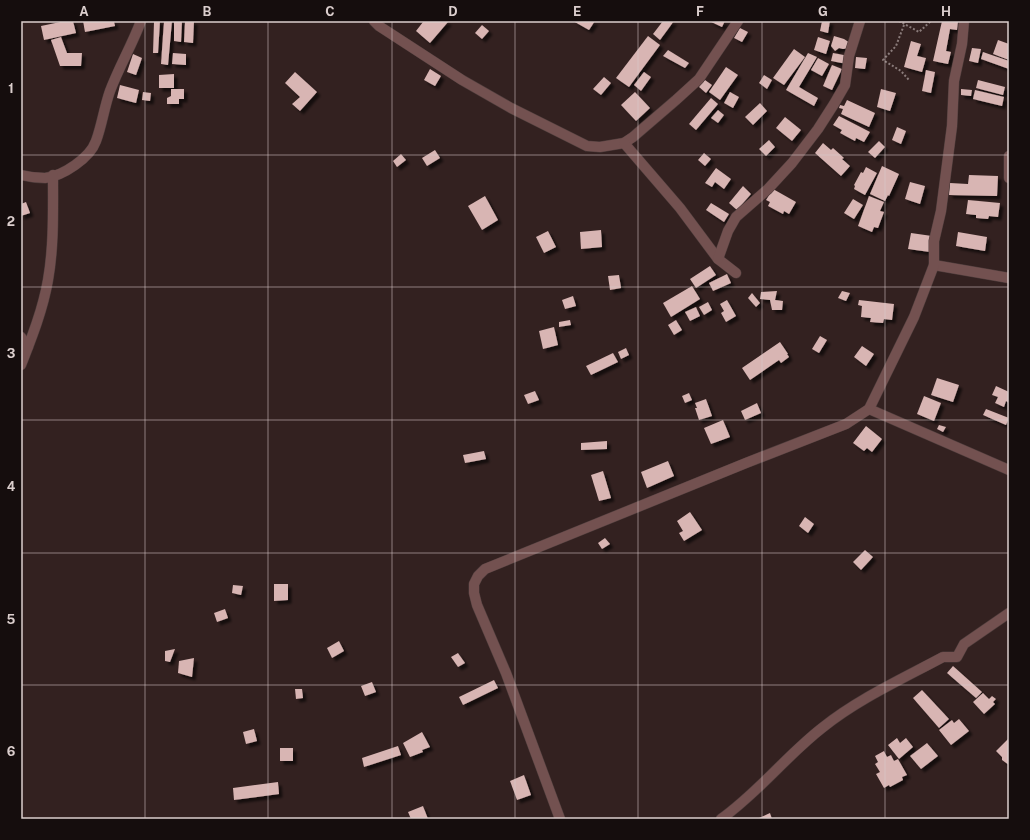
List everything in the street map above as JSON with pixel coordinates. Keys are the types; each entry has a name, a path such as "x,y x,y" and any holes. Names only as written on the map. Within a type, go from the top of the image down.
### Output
{"street":[{"path":"21,175 32,178 47,178 64,172 80,162 89,153 96,142 110,91 141,21"},
{"path":"374,21 379,26 462,80 511,108 545,124 571,139 587,146 600,147 624,143 634,137 676,100 699,79 738,21"},
{"path":"718,259 728,231 736,217 768,189 792,162 818,129 834,104 845,85 849,56 860,21"},
{"path":"560,819 506,673 477,605 474,584 478,576 485,569 523,553 846,424 869,409 906,336 921,302 934,265 934,241 941,211 952,126 954,81 962,44 964,21"},
{"path":"624,143 680,208 718,259 736,273"},
{"path":"1009,156 1009,178"},
{"path":"21,365 38,318 48,279 53,211 53,175"},
{"path":"934,265 1009,278"},
{"path":"21,337 28,347"},
{"path":"869,409 1009,470"},
{"path":"721,819 736,809 800,746 824,726 860,702 943,657 957,657 964,644 1009,612"}],"path":[{"path":"899,21 919,32 931,21"},
{"path":"904,25 896,46 883,60 901,71 909,80"}],"building":[{"path":"65,21 73,21 76,33 44,40 41,26"},
{"path":"83,21 114,21 115,26 85,32"},
{"path":"154,21 160,21 158,53 153,53"},
{"path":"164,21 172,21 168,65 161,64"},
{"path":"174,21 182,21 181,42 174,41"},
{"path":"185,21 194,21 193,43 184,42"},
{"path":"422,21 448,22 430,43 416,31 423,22"},
{"path":"573,21 595,21 589,30"},
{"path":"663,21 674,21 660,40 653,34"},
{"path":"709,21 725,21 722,27"},
{"path":"822,21 830,21 828,33 820,31"},
{"path":"942,21 958,22 957,30 950,29 946,51 951,52 948,64 933,61"},
{"path":"482,25 489,31 482,39 475,33"},
{"path":"740,28 748,32 742,42 734,38"},
{"path":"648,36 660,45 629,87 616,78"},
{"path":"834,36 844,39 850,43 849,48 839,48 835,51 831,46"},
{"path":"61,37 67,53 82,53 81,66 60,66 51,40"},
{"path":"818,37 830,41 826,54 814,50"},
{"path":"998,40 1009,44 1009,60 993,54"},
{"path":"911,41 921,44 917,56 926,58 922,72 904,67"},
{"path":"972,48 981,49 978,63 969,61"},
{"path":"794,49 805,57 784,85 773,78"},
{"path":"668,50 689,63 685,68 663,56"},
{"path":"983,52 1009,61 1009,69 981,59"},
{"path":"173,53 186,54 186,65 172,64"},
{"path":"808,53 817,57 799,87 818,98 814,106 786,90"},
{"path":"833,53 849,56 847,64 831,61"},
{"path":"133,54 142,58 136,75 127,72"},
{"path":"856,57 867,58 865,69 855,68"},
{"path":"818,58 829,64 822,76 811,70"},
{"path":"832,65 842,69 832,90 823,86"},
{"path":"726,67 738,75 720,100 709,92"},
{"path":"430,69 441,76 435,86 424,80"},
{"path":"926,70 935,72 931,93 922,91"},
{"path":"295,72 317,92 300,111 292,104 300,97 285,83"},
{"path":"644,72 651,77 641,91 634,85"},
{"path":"174,74 174,88 159,88 159,75"},
{"path":"764,75 772,80 767,89 759,83"},
{"path":"604,77 611,83 601,95 593,89"},
{"path":"705,80 712,85 706,93 699,87"},
{"path":"978,80 1005,87 1003,95 976,88"},
{"path":"120,85 139,90 136,103 117,98"},
{"path":"171,89 184,89 184,99 179,99 179,104 167,104 167,98 171,96"},
{"path":"881,89 896,93 890,111 877,107"},
{"path":"961,89 972,90 971,96 961,95"},
{"path":"975,90 1004,97 1002,106 973,99"},
{"path":"143,92 151,93 150,101 142,100"},
{"path":"635,92 650,108 636,121 621,105"},
{"path":"730,92 739,97 733,108 724,103"},
{"path":"711,98 718,104 696,130 689,124"},
{"path":"847,100 875,113 869,127 841,114 843,109 839,108 840,105 844,106"},
{"path":"760,103 767,111 753,125 745,117"},
{"path":"718,110 724,115 718,123 711,118"},
{"path":"839,116 870,132 864,142 856,138 855,141 840,133 842,130 833,125"},
{"path":"785,117 801,130 792,141 776,128"},
{"path":"897,127 906,131 901,144 892,140"},
{"path":"769,140 775,147 766,156 759,149"},
{"path":"879,141 885,147 875,158 868,152"},
{"path":"823,143 831,150 833,148 850,166 841,176 815,153"},
{"path":"435,150 440,158 427,166 422,158"},
{"path":"704,153 711,159 705,166 698,160"},
{"path":"401,154 406,160 397,167 393,161"},
{"path":"882,166 899,174 889,196 888,195 885,201 870,194"},
{"path":"866,167 877,173 865,195 854,189 854,185 861,172 863,173"},
{"path":"716,168 731,179 724,189 715,182 712,187 705,183"},
{"path":"969,175 998,176 997,196 949,195 950,183 968,184"},
{"path":"910,182 925,186 920,204 905,199"},
{"path":"743,186 751,194 737,210 729,203"},
{"path":"773,189 796,202 789,214 784,211 783,214 768,206 770,202 766,200"},
{"path":"485,196 498,220 482,230 468,206"},
{"path":"869,196 884,202 880,211 884,212 878,228 874,227 872,232 858,226"},
{"path":"853,199 863,205 854,219 844,213"},
{"path":"968,200 1000,203 998,217 989,216 988,219 976,218 976,215 966,214"},
{"path":"26,202 30,213 21,216 21,204"},
{"path":"711,203 729,214 724,222 706,210"},
{"path":"601,230 602,247 581,249 580,232"},
{"path":"548,231 556,247 544,253 536,237"},
{"path":"958,232 987,237 985,251 956,246"},
{"path":"911,233 932,236 930,252 908,249"},
{"path":"710,266 716,275 696,288 690,279"},
{"path":"727,274 731,283 713,291 709,283"},
{"path":"619,275 621,288 610,290 608,276"},
{"path":"692,286 700,299 671,317 663,303"},
{"path":"777,291 775,300 783,301 782,310 772,310 770,300 760,299 761,292"},
{"path":"842,291 850,293 846,301 838,298"},
{"path":"752,293 760,303 756,307 748,298"},
{"path":"573,296 576,306 565,309 562,300"},
{"path":"727,300 736,316 726,322 721,313 724,311 720,304"},
{"path":"859,300 894,304 892,320 884,319 883,323 870,322 871,318 861,317 862,306 858,305"},
{"path":"708,302 712,310 704,315 699,307"},
{"path":"696,307 700,316 690,321 685,312"},
{"path":"570,320 571,325 559,327 559,322"},
{"path":"676,320 682,330 674,335 668,325"},
{"path":"554,327 558,345 543,349 539,331"},
{"path":"820,336 827,340 819,353 812,349"},
{"path":"780,342 789,357 781,363 779,360 750,380 742,368"},
{"path":"862,346 874,354 866,366 854,357"},
{"path":"626,348 629,355 621,359 618,352"},
{"path":"613,353 618,362 591,375 586,366"},
{"path":"937,378 959,385 953,402 931,395"},
{"path":"996,386 1009,392 1009,403 1006,401 1004,407 995,403 998,397 992,395"},
{"path":"535,391 539,400 528,404 524,395"},
{"path":"689,393 692,400 685,403 682,396"},
{"path":"924,396 941,403 934,421 917,414"},
{"path":"706,399 712,416 699,420 695,403"},
{"path":"757,403 761,413 745,420 741,411"},
{"path":"986,409 1009,418 1006,425 983,415"},
{"path":"723,420 730,437 711,444 704,428"},
{"path":"939,425 946,427 943,432 937,429"},
{"path":"866,426 882,439 872,452 867,448 864,451 853,443"},
{"path":"607,441 607,449 581,450 581,443"},
{"path":"484,451 486,459 465,463 463,455"},
{"path":"668,461 674,476 647,488 641,472"},
{"path":"603,471 611,498 599,501 591,475"},
{"path":"690,512 702,530 684,541 679,533 683,531 677,521"},
{"path":"805,517 814,524 808,533 799,526"},
{"path":"605,538 610,544 602,549 598,543"},
{"path":"865,550 873,557 861,570 853,562"},
{"path":"274,584 288,584 288,600 274,601"},
{"path":"233,585 243,586 241,595 232,593"},
{"path":"225,609 228,618 217,622 214,613"},
{"path":"339,641 344,651 332,658 327,648"},
{"path":"175,649 170,662 165,661 165,651"},
{"path":"458,653 465,663 458,667 451,657"},
{"path":"194,658 192,677 178,673 179,661"},
{"path":"953,666 982,692 976,698 947,673"},
{"path":"494,680 498,688 463,705 459,697"},
{"path":"372,682 376,692 365,696 361,686"},
{"path":"295,689 302,689 303,698 296,699"},
{"path":"922,690 949,719 939,728 913,698"},
{"path":"983,693 989,699 992,696 996,699 993,702 995,704 984,714 973,702"},
{"path":"959,719 969,731 951,745 939,730 952,720 954,723"},
{"path":"254,729 257,741 246,744 243,732"},
{"path":"422,732 430,747 422,750 423,752 410,757 403,743"},
{"path":"897,738 900,743 906,738 913,747 899,759 888,745"},
{"path":"1009,738 1009,765 1002,760 1002,757 996,751"},
{"path":"927,743 938,756 921,769 910,756"},
{"path":"398,746 401,755 364,767 362,758"},
{"path":"280,748 293,748 293,761 280,761"},
{"path":"884,751 887,757 891,755 894,761 898,759 907,775 902,777 903,780 890,787 889,785 884,788 876,774 880,772 875,764 878,762 875,756"},
{"path":"524,775 531,795 517,800 510,781"},
{"path":"278,782 279,794 234,800 233,788"},
{"path":"423,806 428,819 411,819 408,812"},
{"path":"770,813 772,819 757,819"}]}
